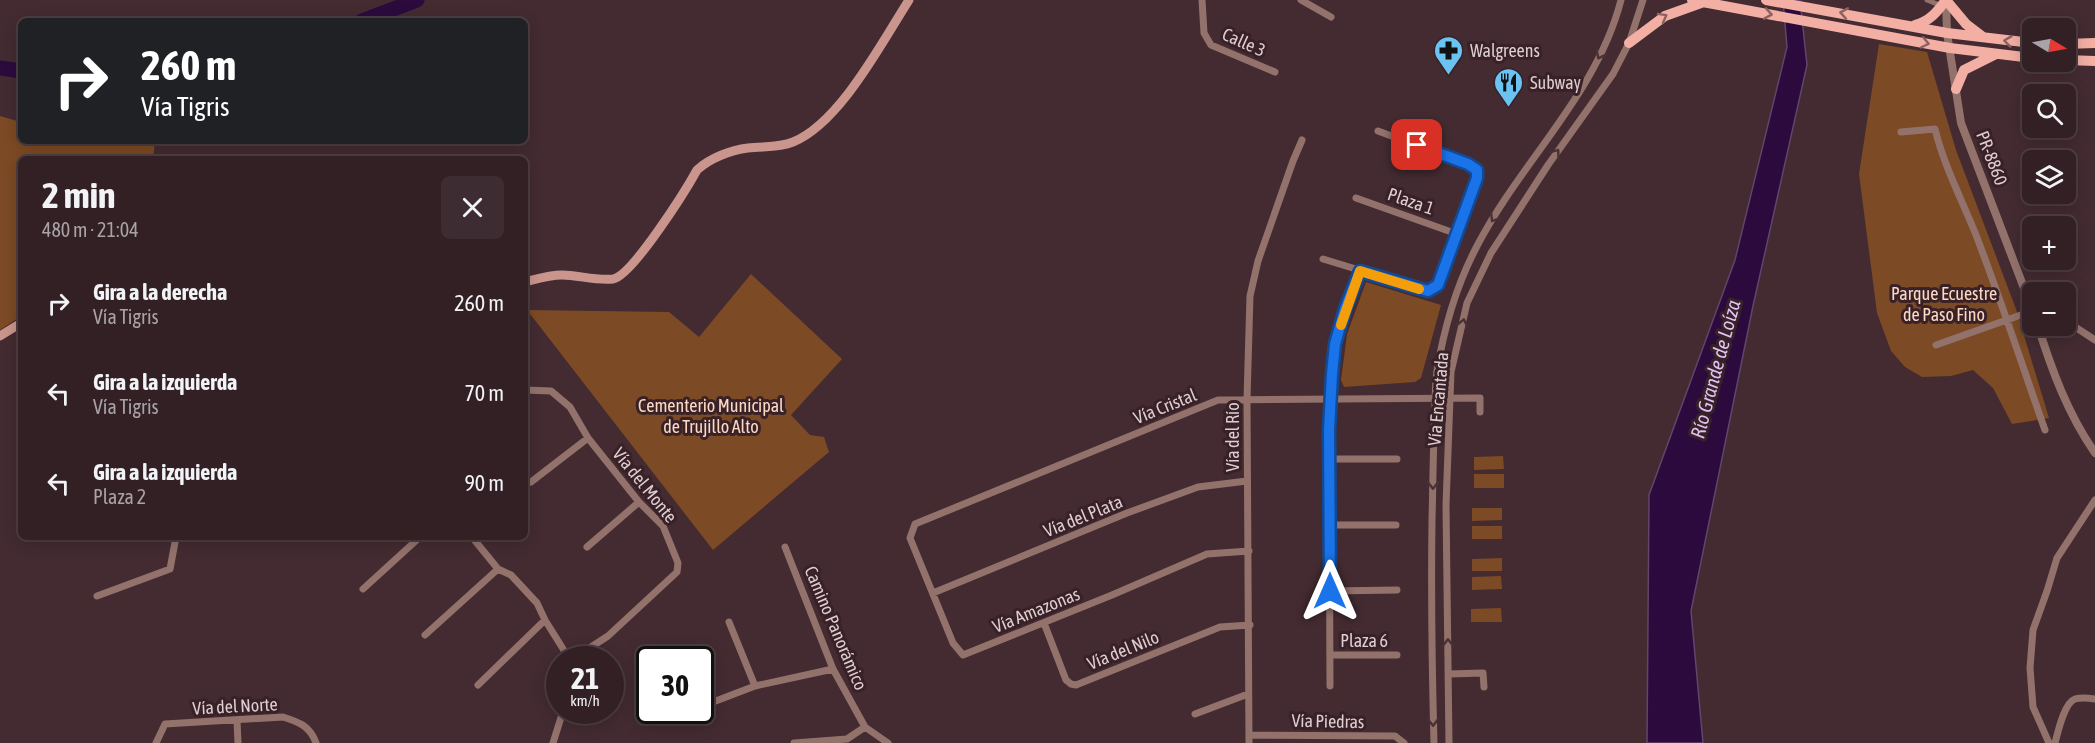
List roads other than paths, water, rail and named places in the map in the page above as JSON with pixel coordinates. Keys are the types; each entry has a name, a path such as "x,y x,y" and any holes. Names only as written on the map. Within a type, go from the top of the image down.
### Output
{"main road":[{"path":"528,281 561,275 614,279 622,275 643,250 704,163 718,156 746,148 770,147 792,142 819,127 871,61 909,0"},
{"path":"1766,0 1947,33 2022,42"},
{"path":"1915,26 1926,22 1936,14 1945,1 1966,24 1983,37"},
{"path":"1629,44 1665,16 1702,2 1950,48 2022,57"},
{"path":"2076,44 2095,43"},
{"path":"1956,89 1964,70 1997,54"},
{"path":"2076,60 2095,61"},
{"path":"0,336 18,325"}],"street":[{"name":"Calle 3","path":"1202,0 1204,33 1211,45 1275,72"},
{"path":"1301,0 1331,17"},
{"name":"Vía Encantada","path":"1434,743 1431,601 1433,448 1437,371 1454,298 1477,245 1517,181 1593,69 1614,24 1621,0"},
{"name":"Vía Encantada","path":"1449,743 1446,505 1451,372 1467,303 1491,253 1548,165 1613,74 1629,44 1643,0"},
{"path":"1927,0 1945,1"},
{"name":"PR-8860","path":"1945,1 1947,33 1961,123 2024,282"},
{"path":"1901,132 1935,129 1949,173 1976,235 2045,430"},
{"path":"1323,259 1428,291 1438,285 1477,178 1477,170 1468,164 1378,131"},
{"name":"Vía del Río","path":"1249,739 1247,399 1250,296 1258,261 1302,140"},
{"name":"Plaza 1","path":"1356,198 1456,234"},
{"path":"1330,686 1329,459 1335,344 1345,309 1360,271"},
{"path":"1936,345 2022,314"},
{"path":"2076,328 2095,340"},
{"path":"2042,336 2063,397 2080,432 2095,453"},
{"name":"Vía del Monte","path":"528,390 551,391 570,407 588,438 639,502 663,526 678,562 677,572 608,636 593,646"},
{"name":"Vía Cristal","path":"913,530 915,524 1218,400 1479,398 1480,412"},
{"path":"531,482 588,438"},
{"path":"1329,459 1397,459"},
{"name":"Vía del Plata","path":"933,593 1127,513 1198,487 1247,481"},
{"path":"2049,743 2033,707 2030,668 2033,630 2056,558 2095,500"},
{"path":"587,547 639,502"},
{"path":"1330,525 1396,525"},
{"name":"Vía Amazonas","path":"913,530 910,538 953,643 963,655 1207,554 1249,551"},
{"path":"98,596 170,569 175,540"},
{"path":"363,590 417,540"},
{"name":"Vía del Monte","path":"475,540 498,568 511,575 537,603 562,646"},
{"name":"Camino Panorámico","path":"785,547 833,669 865,727 888,743"},
{"path":"425,635 498,568"},
{"path":"1330,591 1397,590"},
{"path":"478,685 545,620"},
{"path":"729,622 755,686"},
{"name":"Vía del Nilo","path":"1044,623 1066,680 1076,685 1220,627 1250,625"},
{"name":"Plaza 6","path":"1330,655 1397,655"},
{"path":"714,702 755,686 833,669"},
{"path":"1449,674 1483,673 1484,687"},
{"path":"1195,714 1248,694"},
{"path":"2055,743 2070,703 2076,699 2095,699"},
{"name":"Vía del Norte","path":"156,743 165,724 283,717 299,722 312,733 316,743"},
{"path":"237,720 238,743"},
{"path":"553,743 559,724"},
{"path":"794,743 847,739 865,727"},
{"name":"Vía Piedras","path":"1249,739 1395,736 1404,743"}],"water":[{"path":"1783,0 1800,0 1807,65 1753,306 1691,611 1703,743 1647,743 1649,495 1735,260 1787,47"}],"waterway":[{"name":"Río Grande de Loíza","path":"370,18 417,0"},
{"name":"Río Grande de Loíza","path":"0,68 18,71"}],"place":[{"name":"Walgreens","path":"1449,76"},
{"name":"Subway","path":"1509,108"}],"park label":[{"name":"Parque Ecuestre de Paso Fino","path":"1944,303"},
{"name":"Cementerio Municipal de Trujillo Alto","path":"711,415"}]}
